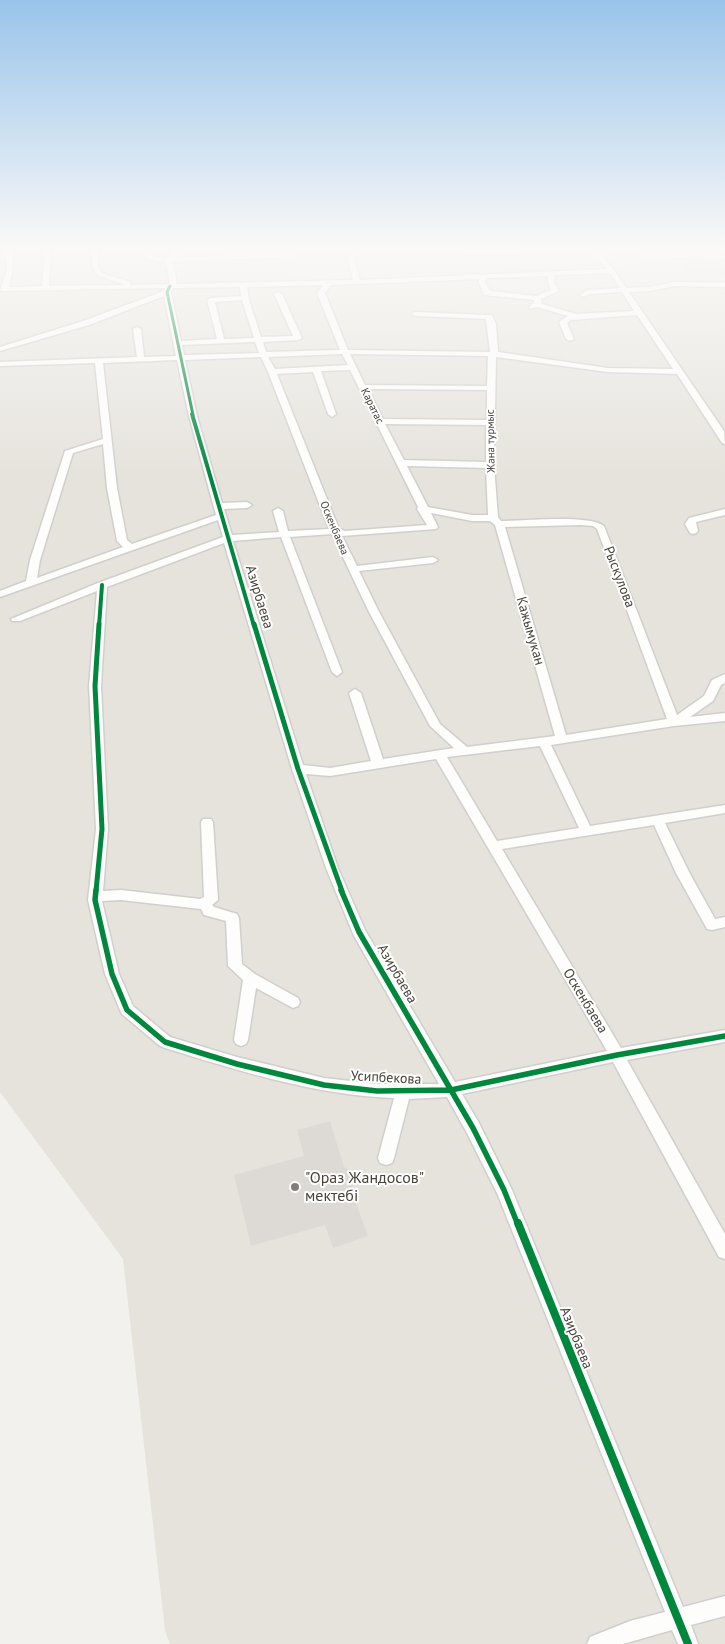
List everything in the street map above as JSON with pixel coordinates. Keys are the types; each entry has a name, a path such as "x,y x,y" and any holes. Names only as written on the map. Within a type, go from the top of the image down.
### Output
{"street":[{"path":"0,350 84,324"},
{"name":"Азирбаева","path":"175,324 193,416 220,511 298,769 332,868 359,932 473,1128 504,1190 688,1644"},
{"path":"217,324 221,341"},
{"name":"Оскенбаева","path":"252,324 262,354 272,372 335,531 352,568 436,726 464,751"},
{"path":"178,343 298,338 292,324"},
{"name":"Каратас","path":"333,324 345,352 364,387 422,509 433,527 363,531 344,534 335,531"},
{"path":"492,324 493,355"},
{"path":"564,324 570,339"},
{"path":"646,324 723,431 725,441"},
{"path":"137,329 141,360"},
{"path":"0,364 345,352 493,355 608,370 680,372"},
{"name":"Жана турмыс","path":"493,355 490,388 490,465 496,521"},
{"path":"99,362 112,488 122,541 129,547"},
{"path":"272,372 353,367"},
{"path":"316,369 332,414"},
{"path":"364,387 490,388"},
{"path":"380,421 490,423"},
{"path":"31,582 35,560 69,451 106,441"},
{"path":"401,464 490,465"},
{"path":"0,594 129,547 220,511 247,505"},
{"path":"422,509 496,521"},
{"path":"278,512 284,534 337,672"},
{"path":"693,531 690,524 692,520 725,512"},
{"name":"Рыскулова","path":"496,521 581,522 596,524 601,528 674,722"},
{"name":"Кажымукан","path":"496,521 561,738"},
{"path":"16,619 229,538 335,531"},
{"path":"352,568 433,560"},
{"name":"Усипбекова","path":"102,585 95,686 102,829 96,896 112,974 127,1010 165,1042 237,1064 324,1085 403,1092 451,1090 617,1055 725,1036"},
{"path":"674,722 709,698 716,683 725,678"},
{"path":"355,694 378,763"},
{"path":"298,769 330,772 439,754 544,742 674,722 725,717"},
{"path":"544,742 586,830"},
{"name":"Оскенбаева","path":"439,754 617,1055 725,1251"},
{"path":"492,846 725,809"},
{"path":"657,819 683,873 712,925 725,922"},
{"path":"96,896 121,895 200,904 211,900 207,822"},
{"path":"204,903 208,911 232,918 236,943 235,966 250,978 293,1002"},
{"path":"241,1040 250,978"},
{"path":"386,1158 403,1092"},
{"path":"597,1644 630,1631 725,1606"}],"shaded area":[{"path":"0,324 725,324 725,1644 170,1644 165,1631 123,1259 0,1092"}],"building":[{"name":"\"Ораз Жандосов\" мектебі","path":"330,1121 344,1167 348,1169 354,1182 352,1192 368,1236 333,1248 325,1225 251,1246 234,1175 304,1156 297,1130"}],"cycle path":[{"path":"174,324 193,416 221,516 298,769 332,868 359,932 473,1128 504,1190 688,1644"},
{"path":"102,585 95,686 102,829 95,900 112,974 127,1010 165,1042 237,1064 324,1085 403,1092 451,1090 617,1055 725,1036"}],"place":[{"name":"\"Ораз Жандосов\" мектебі","path":"295,1187"}]}
